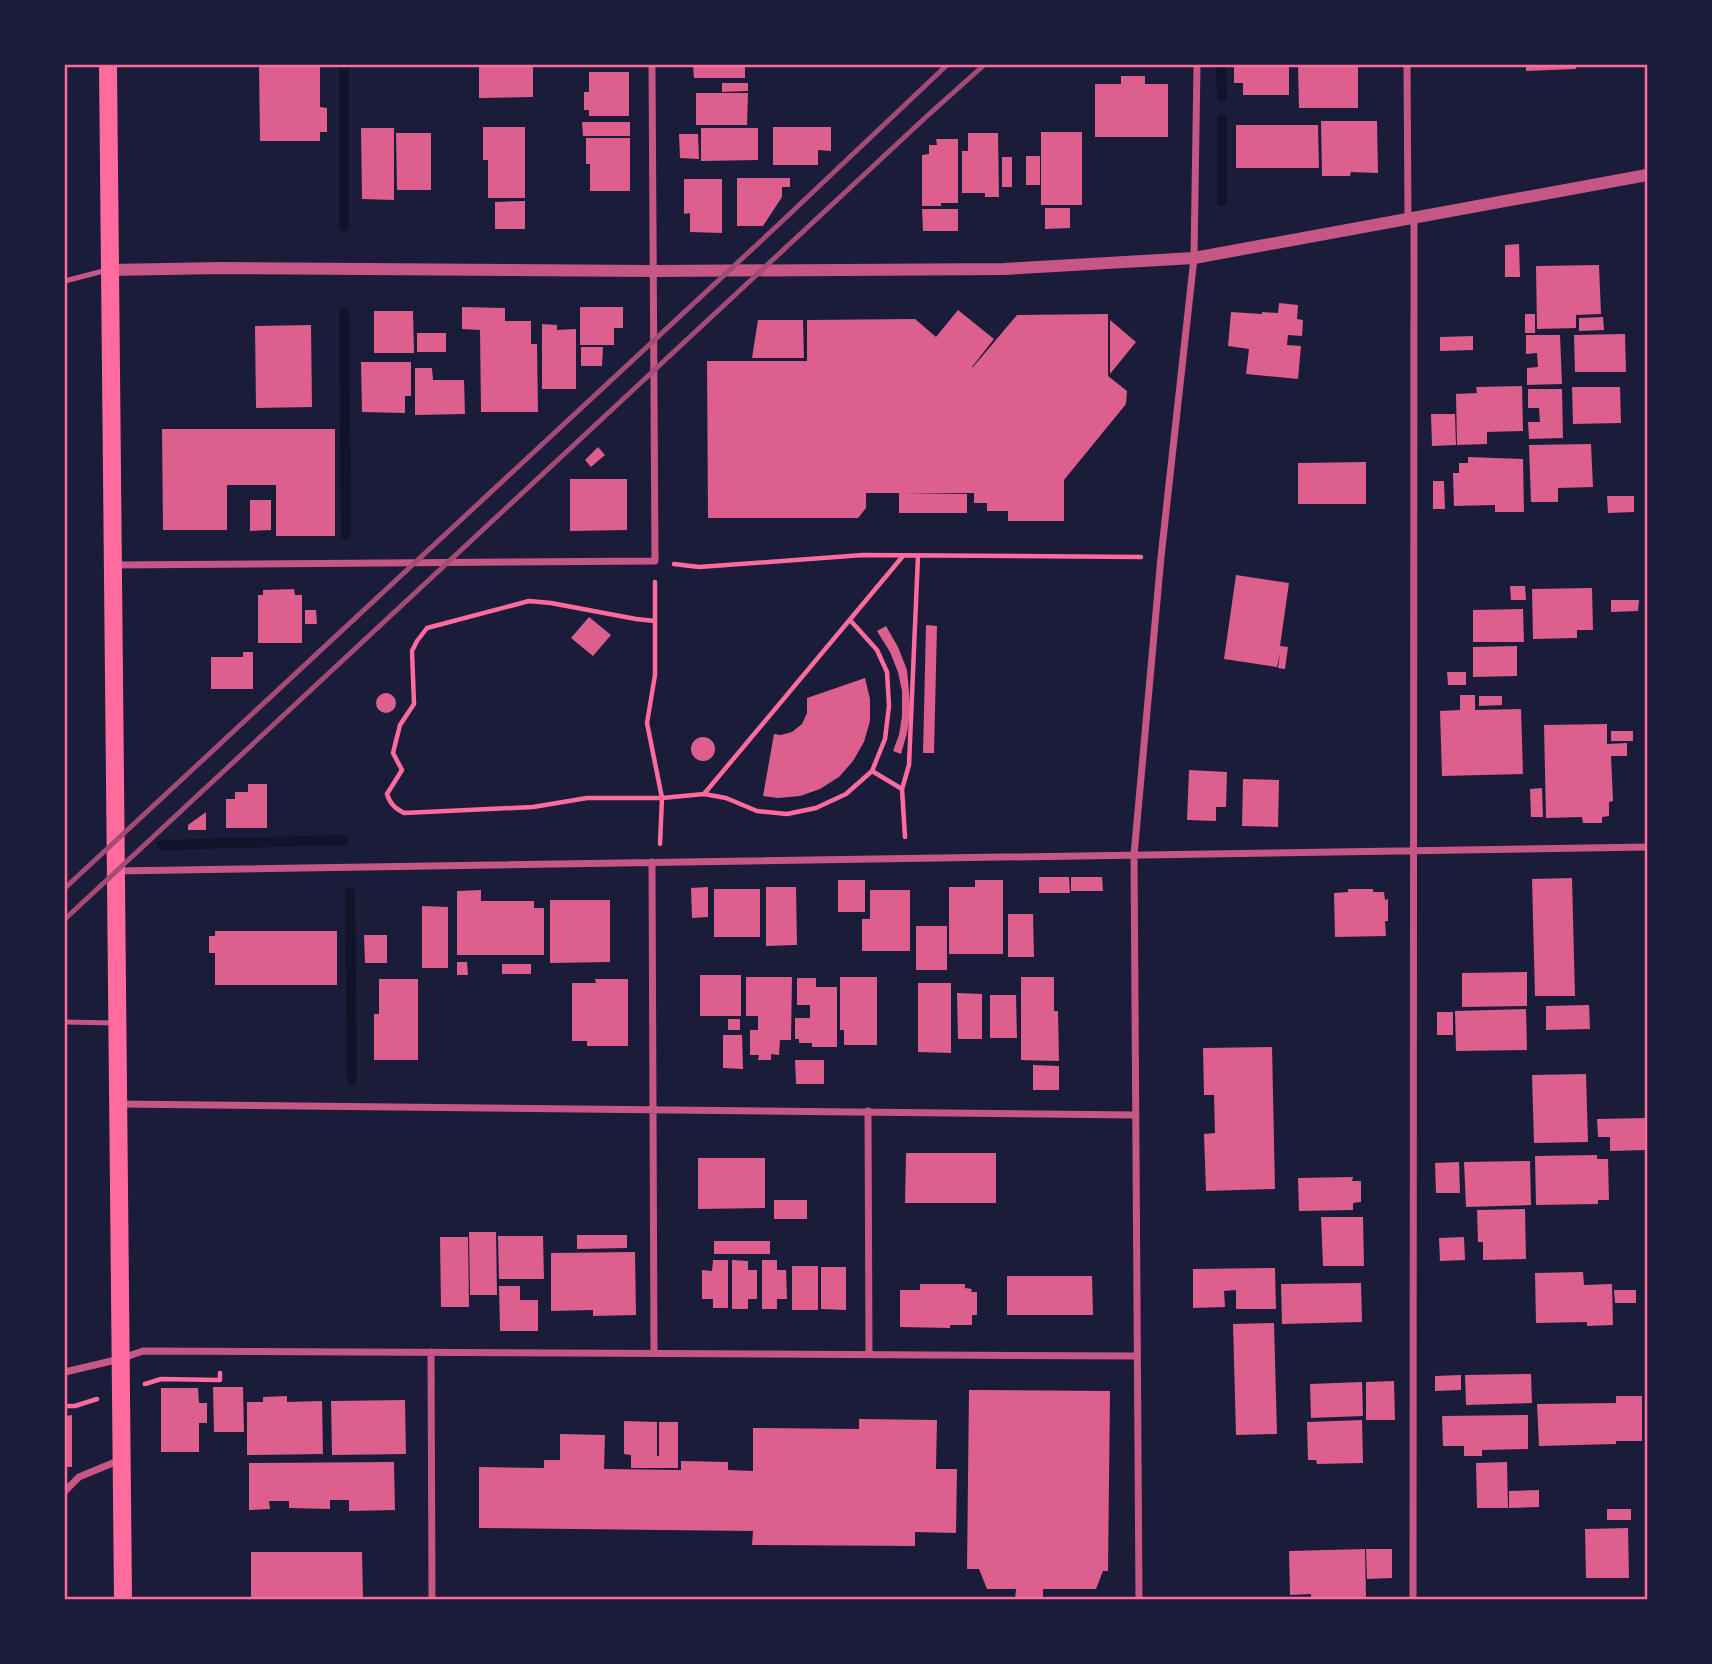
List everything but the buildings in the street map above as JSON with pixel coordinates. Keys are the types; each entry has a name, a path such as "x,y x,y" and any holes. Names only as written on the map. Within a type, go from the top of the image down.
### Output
{"main road":[{"path":"108,65 123,1599"}],"street":[{"path":"113,565 655,561 652,65"},
{"path":"1139,1599 1134,855 1161,557 1194,258 1198,65"},
{"path":"1407,65 1411,218 1414,850 1413,1599"},
{"path":"110,270 1004,270 1194,258 1647,175"},
{"path":"115,871 1647,847"},
{"path":"654,1353 655,862"},
{"path":"118,1104 1136,1115"},
{"path":"868,1111 869,1354"},
{"path":"65,1373 143,1351 1137,1356"},
{"path":"431,1352 432,1599"},
{"path":"65,1491 79,1477 121,1459"}],"lane":[{"path":"65,281 110,270"},
{"path":"65,1022 117,1023"}],"path":[{"path":"655,862 662,798 647,723 655,675 655,561 699,567 863,555 1161,557"},
{"path":"704,794 904,555"},
{"path":"907,858 902,789 909,765 918,556"},
{"path":"655,621 529,601 427,628 412,650 414,704 400,725 395,742 393,753 402,770 387,794 390,802 404,813 533,807 587,798 662,798 704,794 726,798 757,811 787,814 816,808 846,794 872,771 886,738 889,706 887,672 877,650 850,620"},
{"path":"872,771 902,789"},
{"path":"161,1379 220,1380"},
{"path":"65,1406 75,1406"}],"waterway":[{"path":"344,65 344,226"},
{"path":"1221,65 1222,96"},
{"path":"1222,120 1222,201"},
{"path":"344,314 346,535"},
{"path":"162,845 344,840"},
{"path":"350,893 352,1081"}],"railway":[{"path":"65,888 947,65"},
{"path":"65,919 984,65"}]}
